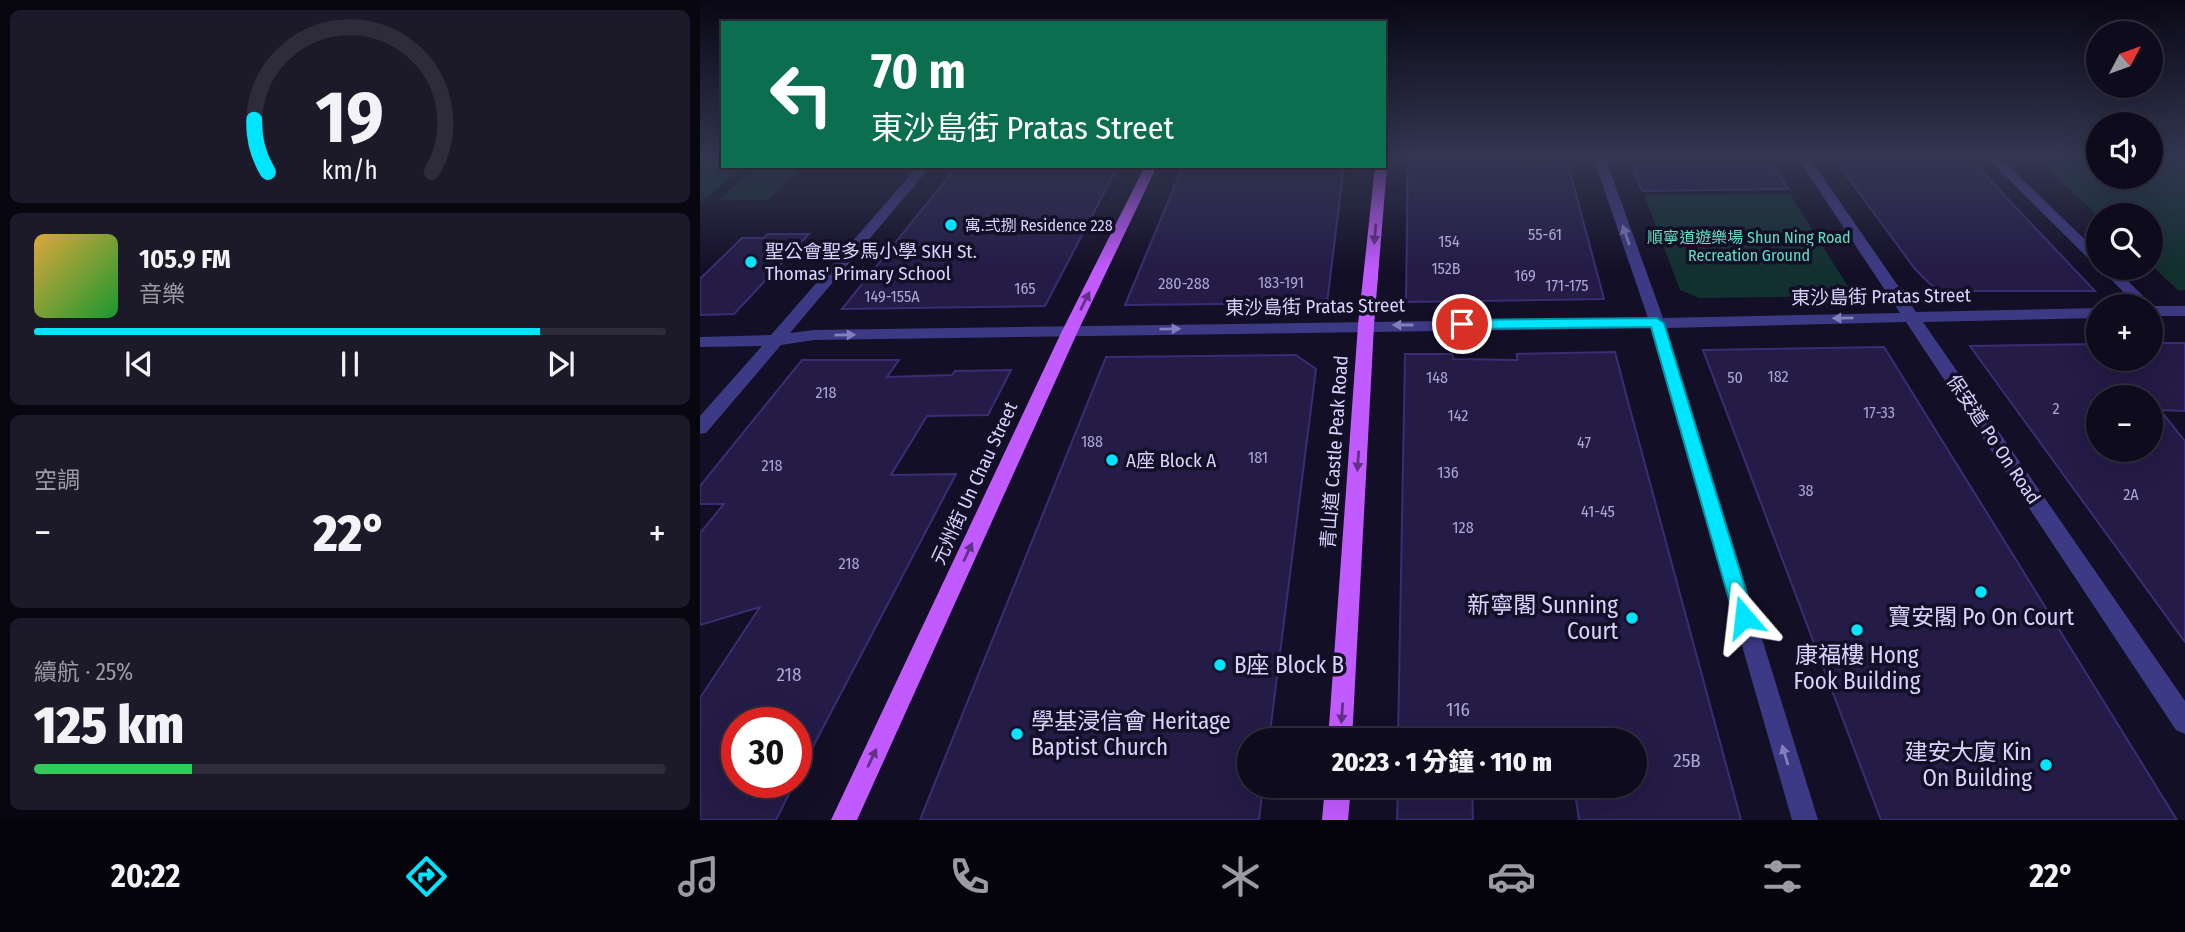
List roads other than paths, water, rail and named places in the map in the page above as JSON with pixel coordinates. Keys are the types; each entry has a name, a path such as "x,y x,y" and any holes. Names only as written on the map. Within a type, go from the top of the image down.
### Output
{"main road":[{"name":"元州街 Un Chau Street","path":"844,820 1070,331 1137,195"},
{"name":"青山道 Castle Peak Road","path":"1341,728 1366,325 1378,195"},
{"path":"1335,820 1337,798"}],"street":[{"path":"700,428 900,195"},
{"path":"1612,195 1657,323 1805,820"},
{"name":"保安道 Po On Road","path":"1828,195 2185,722"},
{"path":"2031,195 2086,248"},
{"path":"2119,280 2134,294"},
{"path":"2163,311 2185,311"},
{"name":"東沙島街 Pratas Street","path":"700,342 777,340 814,335 1366,325 1657,323 2086,313"}],"place":[{"name":"寓.弍捌 Residence 228","path":"951,225"},
{"name":"聖公會聖多馬小學 SKH St. Thomas' Primary School","path":"751,262"},
{"name":"A座 Block A","path":"1112,460"},
{"name":"寶安閣 Po On Court","path":"1981,592"},
{"name":"新寧閣 Sunning Court","path":"1632,618"},
{"name":"康福樓 Hong Fook Building","path":"1857,630"},
{"name":"B座 Block B","path":"1220,665"},
{"name":"學基浸信會 Heritage Baptist Church","path":"1017,734"},
{"name":"建安大廈 Kin On Building","path":"2046,765"}],"park label":[{"name":"順寧道遊樂場 Shun Ning Road Recreation Ground","path":"1749,246"}]}
